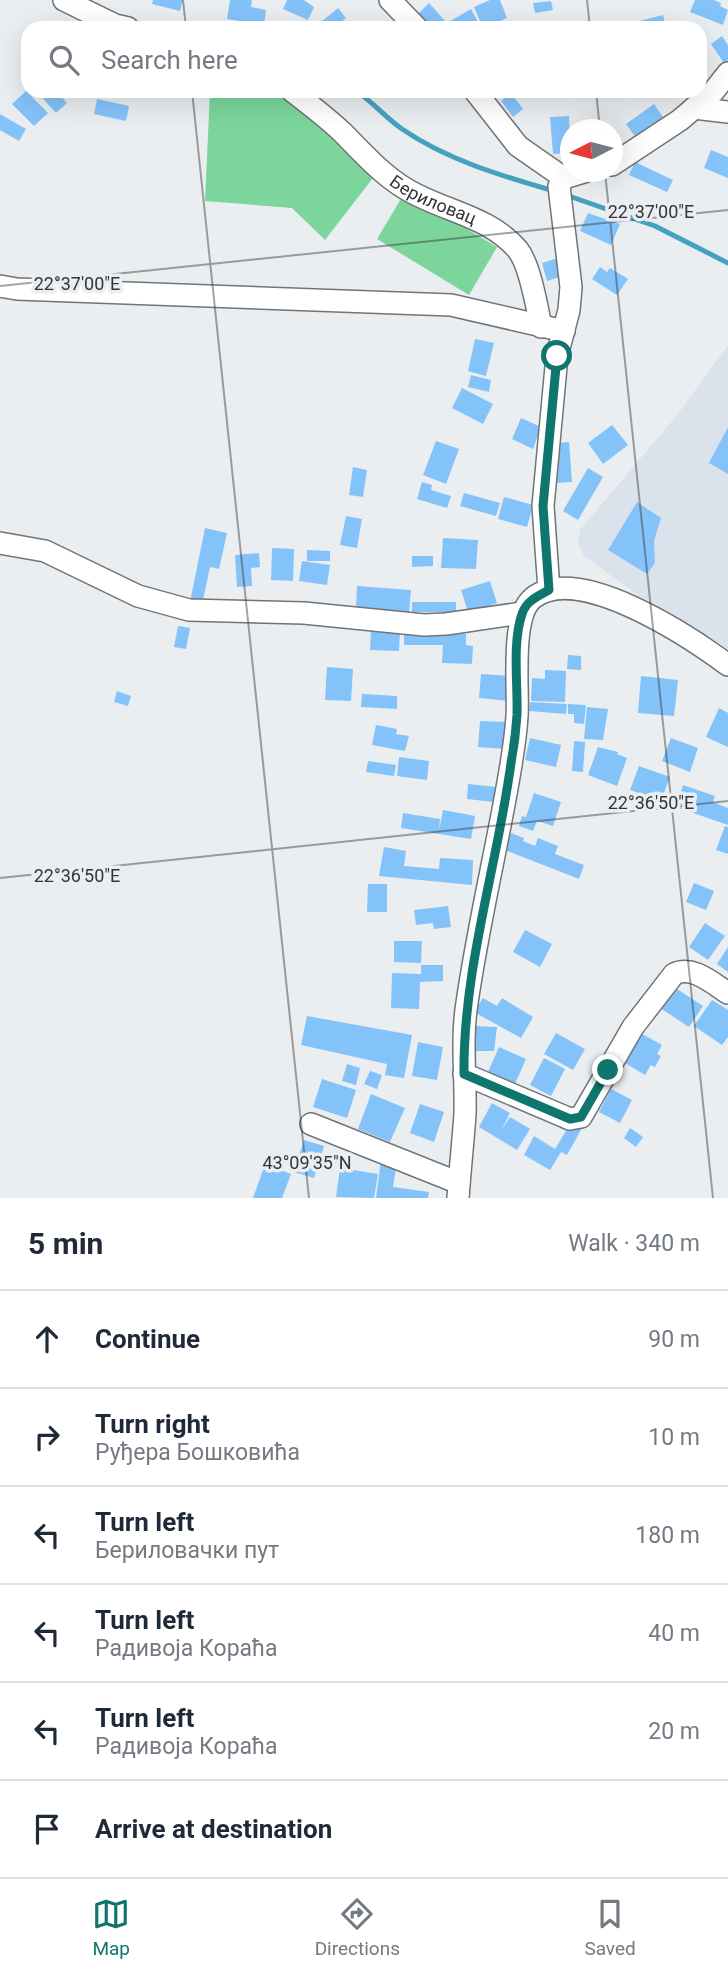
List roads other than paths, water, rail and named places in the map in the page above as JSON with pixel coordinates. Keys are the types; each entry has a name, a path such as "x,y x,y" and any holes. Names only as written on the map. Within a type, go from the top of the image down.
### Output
{"street":[{"path":"64,0 109,21"},
{"path":"390,0 410,21"},
{"path":"707,97 728,73"},
{"name":"Бериловац","path":"301,98 341,131 375,166 406,189 491,226 519,251 534,290 541,327"},
{"path":"480,98 518,146 567,185 571,287 557,356 543,506 549,590"},
{"path":"623,157 706,98"},
{"path":"694,108 728,112"},
{"path":"0,286 17,289 451,305 564,331"},
{"path":"0,543 45,551 138,596 189,610 304,613 424,625 522,613"},
{"path":"311,1124 458,1191 465,1113 466,1007 511,765 517,716 517,657 522,613 532,598 549,590 570,588 593,592 669,625 728,665"},
{"path":"464,1074 570,1119 581,1117 633,1027 674,974 681,971 692,972 728,993"}],"waterway":[{"path":"365,98 402,129 437,150 495,173 554,191"},
{"path":"566,195 655,226 728,263"}]}
